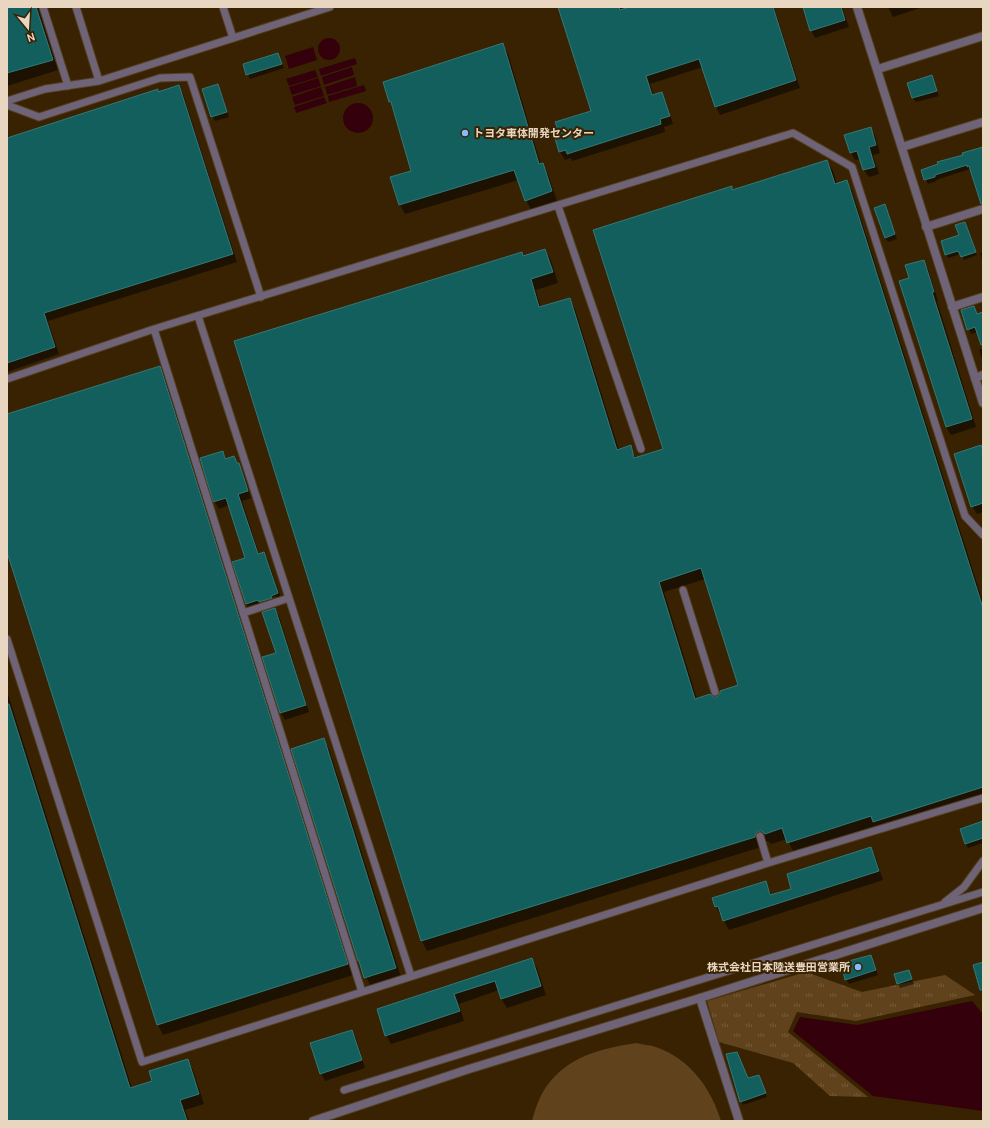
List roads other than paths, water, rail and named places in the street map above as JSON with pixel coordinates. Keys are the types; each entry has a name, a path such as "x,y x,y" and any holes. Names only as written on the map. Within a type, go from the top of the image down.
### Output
{"street":[{"path":"857,7 878,69 952,307 979,376 983,403"},
{"path":"878,69 983,36"},
{"path":"902,147 983,122"},
{"path":"926,227 983,209"},
{"path":"952,307 983,297"},
{"path":"313,1121 469,1069 700,998 983,908"},
{"path":"700,998 739,1121"}],"lane":[{"path":"43,7 68,86"},
{"path":"76,7 99,81"},
{"path":"223,7 233,38"},
{"path":"7,101 45,89 99,81 330,7"},
{"path":"7,105 38,117 160,78 190,77 261,297"},
{"path":"7,379 198,316 794,133 852,167 965,516 983,535"},
{"path":"558,206 641,449"},
{"path":"198,316 411,976"},
{"path":"154,330 362,992"},
{"path":"683,590 715,692"},
{"path":"243,613 289,598"},
{"path":"7,639 142,1062 768,863 983,798"},
{"path":"760,836 768,863"},
{"path":"940,906 964,887 983,861"},
{"path":"344,1090 983,892"}],"place":[{"name":"トヨタ車体開発センター","path":"465,133"},
{"name":"株式会社日本陸送豊田営業所","path":"858,967"}]}
